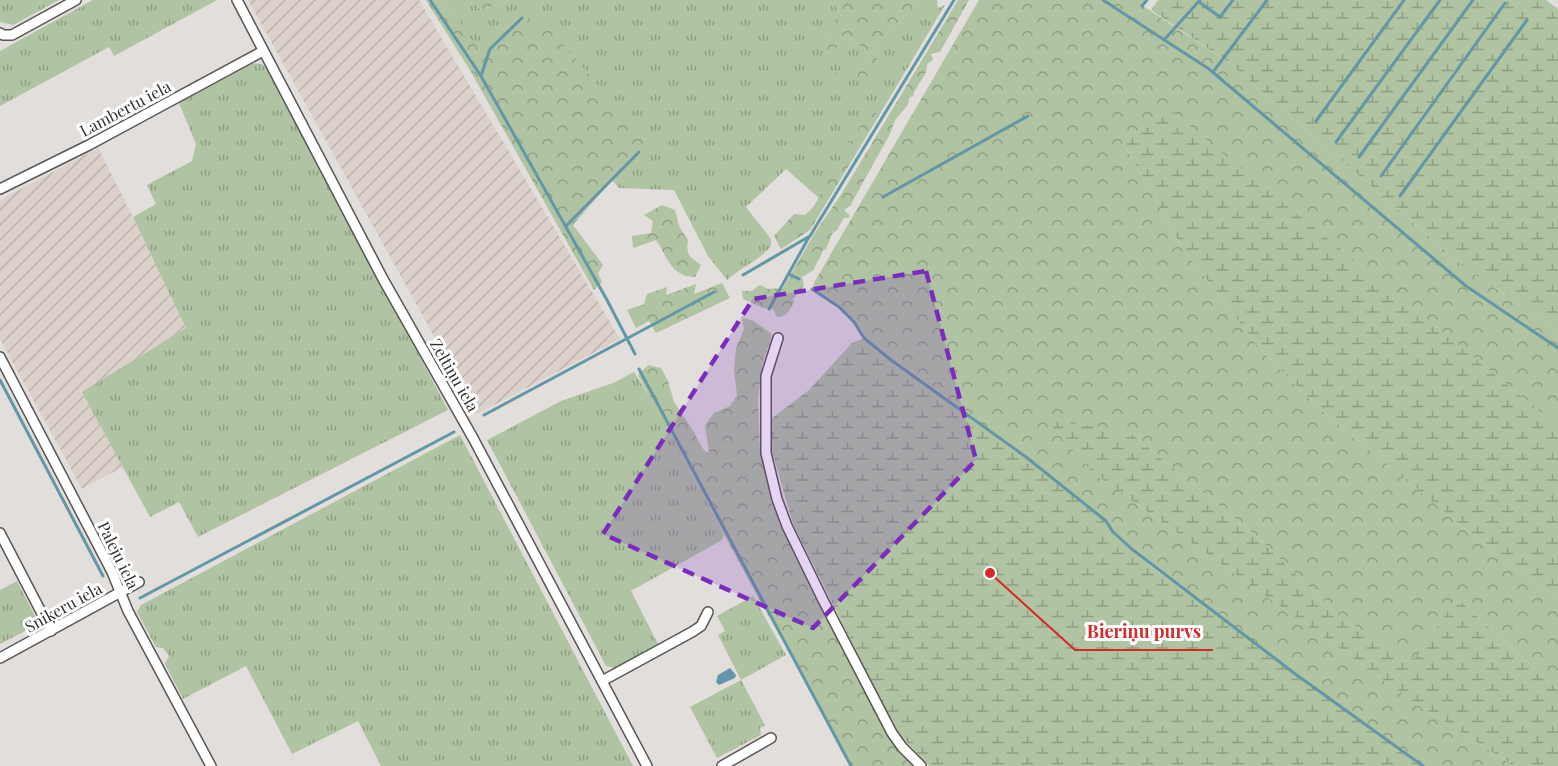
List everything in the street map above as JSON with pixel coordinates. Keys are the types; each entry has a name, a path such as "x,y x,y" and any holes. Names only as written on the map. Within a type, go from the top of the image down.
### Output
{"street":[{"path":"0,33 12,35 76,0"},
{"name":"Zeltiņu iela","path":"237,0 383,279 473,438 647,766"},
{"name":"Lambertu iela","path":"0,189 89,145 263,51"},
{"path":"778,338 766,376 766,453 777,500 823,600 892,733 921,766"},
{"name":"Paleju iela","path":"0,357 112,572 128,611 212,766"},
{"path":"0,533 51,631"},
{"name":"Sniķeru iela","path":"0,657 139,582"},
{"path":"602,681 692,632 700,626 708,612"},
{"path":"722,766 771,738"}],"highlighted area":[{"path":"926,271 976,460 813,628 603,534 753,299"}],"shaded area":[{"path":"248,0 419,0 620,339 477,414"},
{"path":"98,148 187,328 82,392 123,467 82,489 0,339 0,200"}],"green space":[{"path":"0,0 59,0 13,25 0,22"},
{"path":"93,0 217,0 114,56 109,47 0,106 0,51"},
{"path":"426,0 444,0 480,51 520,15 548,27 646,141 573,225 603,265 598,273 602,282 594,290 471,72"},
{"path":"444,0 471,0 481,10 509,0 817,0 817,3 834,3 842,17 834,21 827,38 832,63 839,42 846,36 864,48 872,65 860,69 842,68 883,71 875,55 874,43 886,36 920,0 937,0 938,8 945,5 880,114 870,112 854,135 819,198 786,169 746,207 771,239 771,246 727,280 708,256 674,190 619,188 612,180 646,140 520,15 480,52"},
{"path":"471,0 509,0 481,10"},
{"path":"817,0 920,0 886,36 874,43 875,55 884,72 853,77 835,74 842,68 860,69 872,65 864,48 846,36 839,42 832,64 825,57 827,38 834,20 842,17 834,3 816,3"},
{"path":"958,0 969,0 940,52 931,54 933,60 927,64 927,69 913,96 909,98 908,105 895,120 890,134 850,206 844,210 850,216 844,218 832,234 814,270 802,277 804,286 793,299 794,302 789,310 784,316 777,317 773,309 763,308 743,299 742,291 752,291 759,285 769,289 783,288"},
{"path":"979,0 1147,0 1143,6 1228,62 1469,271 1558,330 1558,426 1172,113 1121,139 1183,249 1260,349 1319,408 1514,569 1558,598 1558,690 1457,598 1414,660 1342,619 1255,535 1129,432 1092,472 1420,706 1514,766 1423,766 1294,673 1133,550 1113,532 1106,521 1026,457 891,360 864,338 854,322 839,307 812,289"},
{"path":"1158,0 1546,0 1558,9 1558,330 1469,271 1228,62 1151,10"},
{"path":"251,63 262,64 270,72 448,410 198,537 179,502 150,517 82,392 186,328 133,217 156,204 147,185 192,161 196,144 179,103"},
{"path":"870,111 880,114 810,230 781,249 774,236 794,214 805,215 814,206"},
{"path":"1172,112 1558,426 1558,598 1514,569 1319,408 1260,349 1183,249 1121,139"},
{"path":"662,205 675,210 679,226 688,240 689,255 701,265 695,277 687,276 675,269 656,240 633,248 632,236 651,233 653,221 644,215"},
{"path":"722,283 730,298 656,333 649,321 636,328 627,310 644,304 647,294 667,287 666,295 696,284 694,294"},
{"path":"742,318 754,321 772,334 762,367 758,399 760,451 780,524 888,736 912,766 850,766 818,702 761,603 638,375 648,365 661,368 668,381 674,402 703,449 709,454 705,425 714,413 730,406 737,395 734,370 736,348 744,329"},
{"path":"864,338 1026,457 1106,521 1126,545 1151,566 1423,766 929,766 896,731 793,524 772,451 771,419 809,390 852,343"},
{"path":"634,372 658,410 724,535 722,540 631,591 658,644 614,668 606,666 487,440 561,401 613,383"},
{"path":"1047,420 1129,432 1255,535 1342,619 1414,659 1457,598 1558,690 1558,766 1514,766 1420,706 1092,472"},
{"path":"460,435 633,766 381,766 358,721 292,754 246,666 183,699 165,664 169,656 163,648 156,647 137,612 141,605"},
{"path":"17,581 39,624 0,644 0,590"},
{"path":"753,596 786,655 741,680 718,635 725,631 717,616"},
{"path":"741,680 765,725 760,728 761,735 717,758 690,707"}],"water":[{"path":"730,668 736,675 735,678 719,685 716,682 718,675"}],"waterway":[{"path":"430,0 481,76 635,354"},
{"path":"743,275 810,236 954,0"},
{"path":"1103,0 1209,69 1466,286 1558,348"},
{"path":"1142,6 1147,0"},
{"path":"1164,40 1200,0"},
{"path":"1199,2 1220,17 1233,0"},
{"path":"1213,72 1267,0"},
{"path":"1316,121 1404,0"},
{"path":"1336,142 1440,0"},
{"path":"1359,157 1473,0"},
{"path":"1381,176 1505,3"},
{"path":"481,76 490,49 522,18"},
{"path":"1400,196 1527,20"},
{"path":"883,197 1028,116"},
{"path":"566,226 639,152"},
{"path":"769,309 809,237"},
{"path":"789,274 799,279"},
{"path":"812,289 839,307 854,322 864,338 891,360 1026,457 1106,521 1113,532 1133,550 1294,673 1423,766"},
{"path":"484,415 714,292"},
{"path":"639,369 851,766"},
{"path":"0,380 103,576"},
{"path":"140,598 454,432"}],"place":[{"name":"Bieriņu purvs","path":"990,573"}]}
